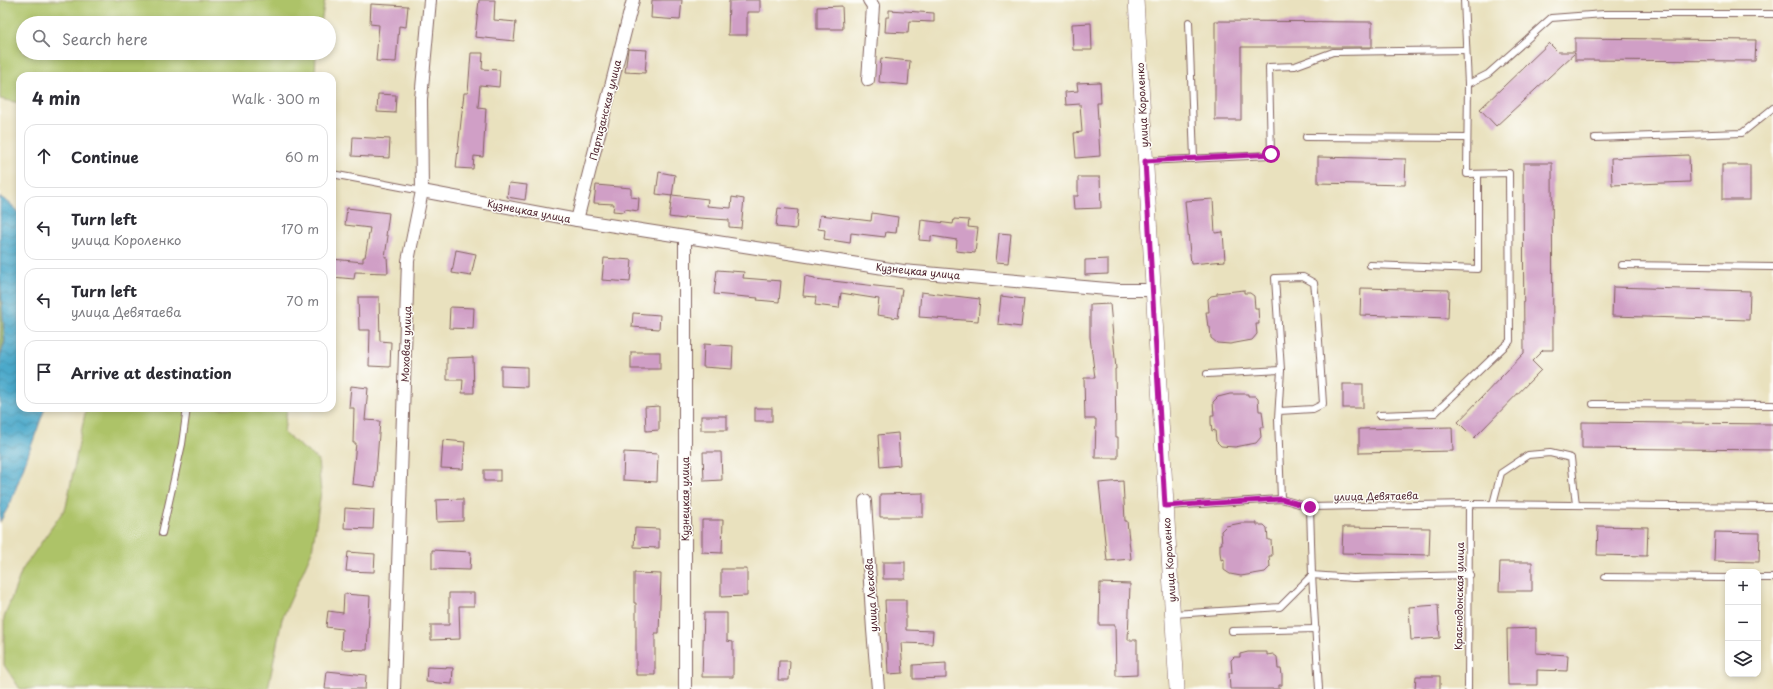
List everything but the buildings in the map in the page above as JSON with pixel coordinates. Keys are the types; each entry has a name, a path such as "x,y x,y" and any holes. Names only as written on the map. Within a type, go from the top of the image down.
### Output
{"street":[{"name":"Моховая улица","path":"394,689 408,261 422,191 421,99 430,0"},
{"name":"Партизанская улица","path":"577,220 633,0"},
{"path":"868,80 873,6 869,0"},
{"name":"улица Короленко","path":"1136,0 1152,290 1177,689"},
{"name":"Кузнецкая улица","path":"422,191 577,220 903,271 1118,290 1152,290"},
{"name":"Кузнецкая улица","path":"684,689 685,237"},
{"name":"улица Лескова","path":"865,501 872,630 878,689"}],"lane":[{"path":"1379,415 1435,413 1510,341 1509,173 1467,174 1466,138 1468,84 1464,0"},
{"path":"1468,84 1488,74 1551,18 1604,14 1773,14"},
{"path":"1190,22 1194,159"},
{"path":"1145,161 1271,154 1268,67 1295,66 1333,52 1466,50"},
{"path":"1596,138 1742,133 1773,108"},
{"path":"1306,137 1466,138"},
{"path":"1370,265 1478,269 1478,174"},
{"path":"336,175 422,191"},
{"path":"1622,265 1773,267"},
{"path":"1279,411 1312,409 1323,404 1314,283 1303,277 1275,278 1281,370 1279,411 1281,499"},
{"path":"1207,374 1281,370"},
{"path":"1593,404 1773,405"},
{"path":"162,533 182,444 186,412"},
{"path":"1493,504 1501,473 1528,455 1550,453 1571,458 1576,505"},
{"name":"улица Девятаева","path":"1165,506 1281,499 1310,507 1469,504 1773,507"},
{"name":"Краснодонская улица","path":"1468,689 1470,575 1469,504"},
{"path":"1310,507 1312,575 1319,689"},
{"path":"1172,614 1280,607 1312,575 1353,578 1470,575"},
{"path":"1605,577 1725,578"},
{"path":"1761,578 1773,578"},
{"path":"1232,631 1316,629"}],"green space":[{"path":"0,0 325,0 322,16 16,16 16,60 316,60 315,72 16,72 16,102 0,99"},
{"path":"0,277 5,341 0,358"},
{"path":"85,412 287,412 284,433 318,460 321,492 312,551 282,619 268,689 20,689 4,665 4,618 22,570 66,507"}],"water":[{"path":"0,197 11,204 16,210 16,412 44,412 11,502 0,522 0,358 5,341 0,277"}],"route":[{"path":"1271,154 1145,161 1165,506 1281,499 1310,507"}]}
